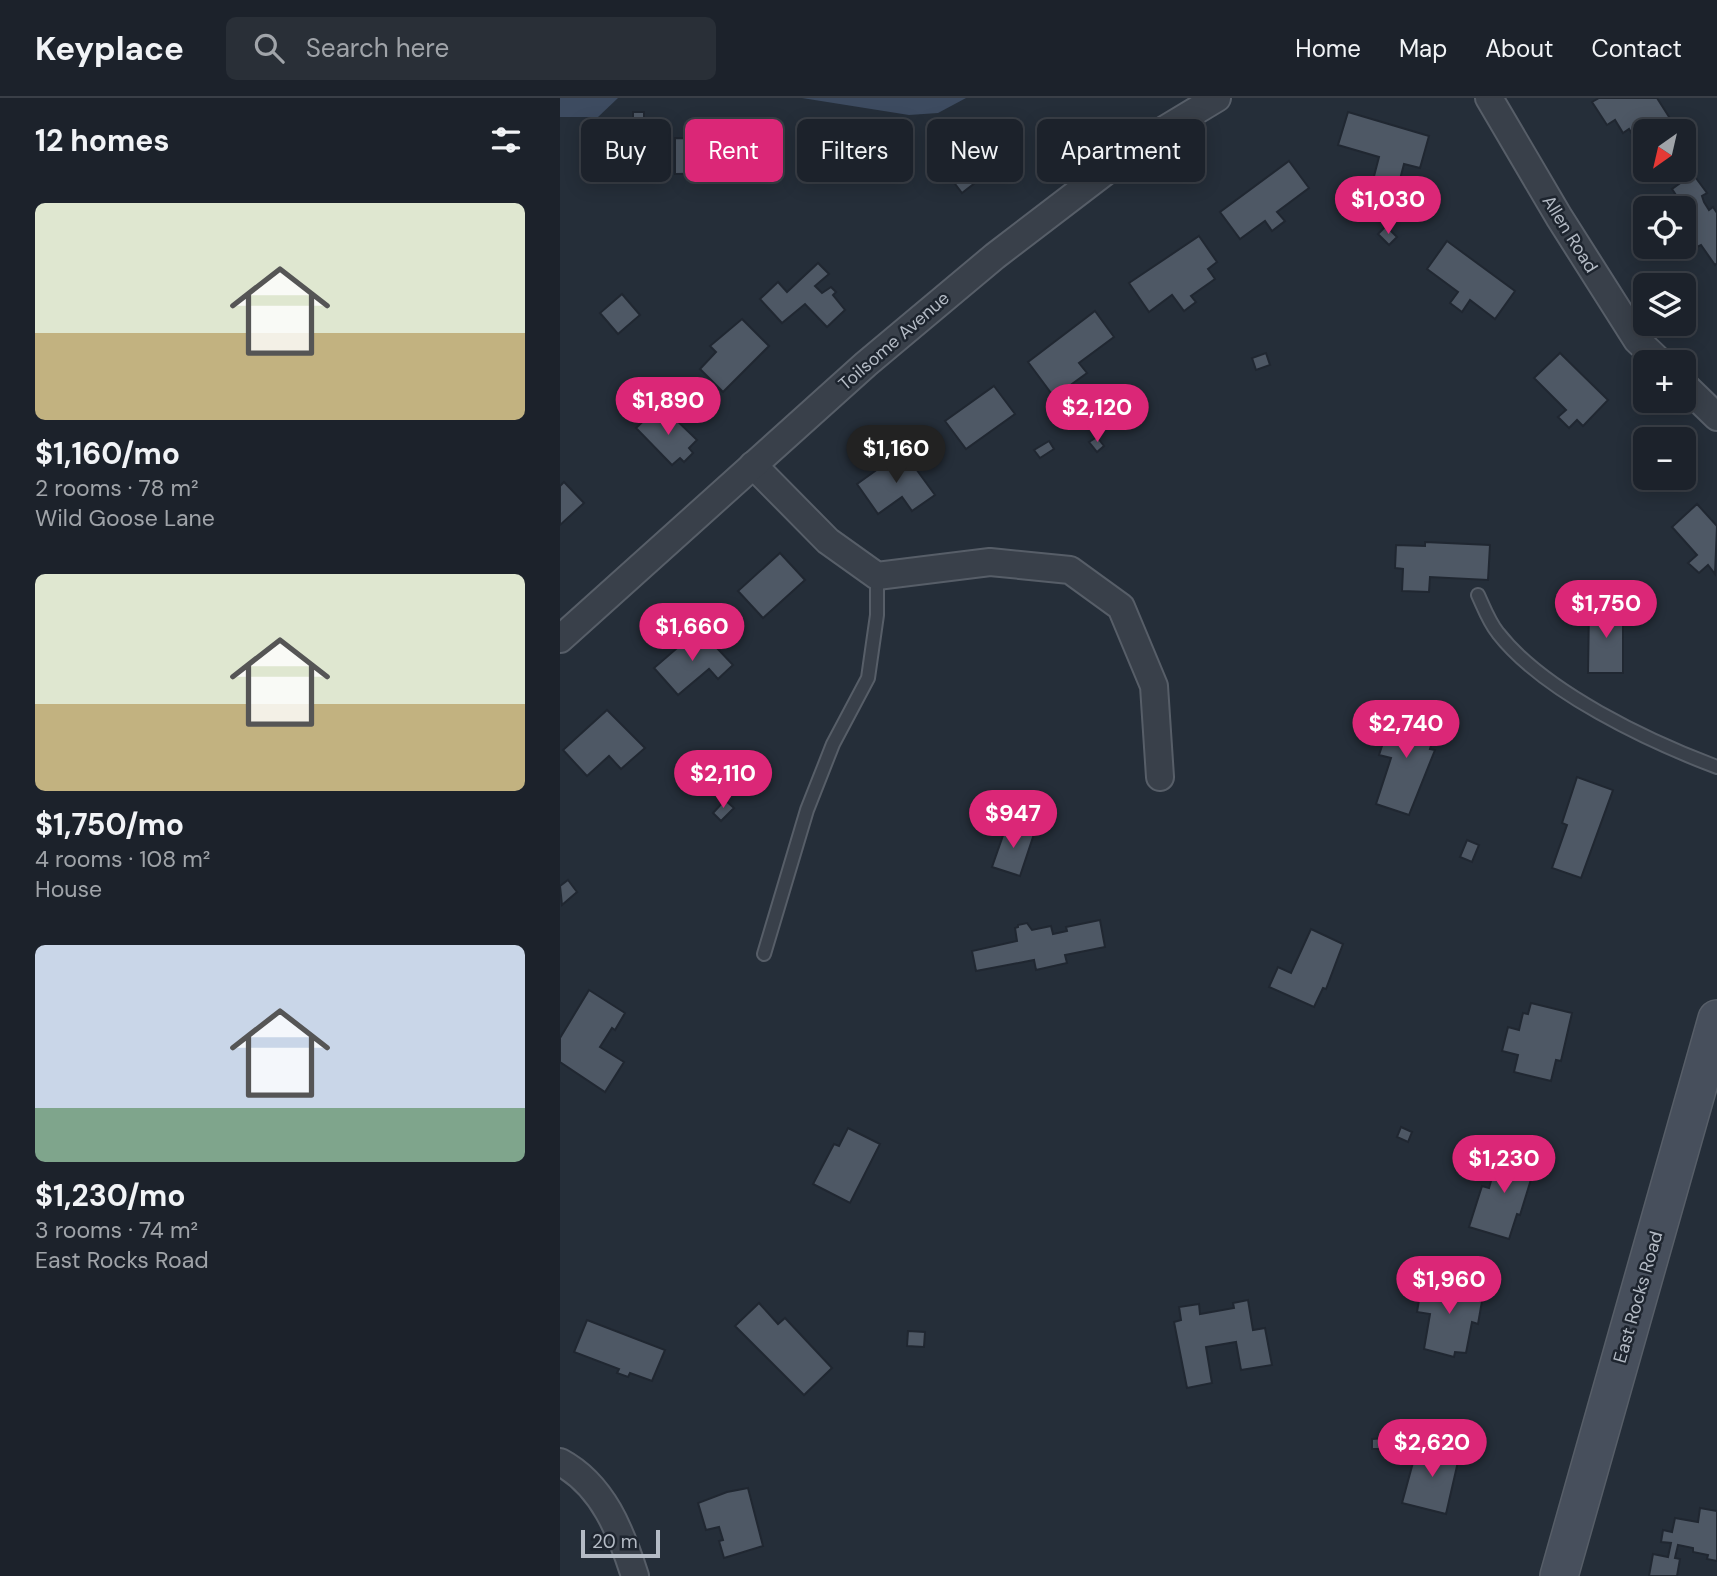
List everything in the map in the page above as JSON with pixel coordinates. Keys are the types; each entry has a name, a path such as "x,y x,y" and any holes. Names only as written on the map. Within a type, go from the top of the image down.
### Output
{"street":[{"name":"Toilsome Avenue","path":"560,639 753,464 995,256 1144,142 1217,98"},
{"name":"Allen Road","path":"1489,98 1559,217 1637,340 1647,350"},
{"path":"1696,397 1717,417"},
{"path":"753,464 828,541 877,576 990,562 1070,570 1121,607 1154,686 1160,778"},
{"name":"East Rocks Road","path":"1559,1576 1717,1019"},
{"path":"560,1462 600,1495 625,1544 635,1576"}],"lane":[{"path":"764,954 807,810 833,744 868,678 877,615 877,576"},
{"path":"1478,595 1499,635 1536,671 1644,737 1717,767"}],"water":[{"path":"560,98 618,98 598,117 560,117"},
{"path":"802,98 966,98 938,113 909,115"}],"building":[{"path":"1599,98 1657,98 1670,119 1633,119 1633,135 1629,129 1623,133 1615,120 1607,125 1592,102"},
{"path":"633,112 644,112 644,119 633,119"},
{"path":"1348,112 1429,136 1420,168 1404,164 1398,187 1373,180 1379,157 1338,145"},
{"path":"675,138 685,138 685,174 675,174"},
{"path":"1289,161 1309,188 1277,212 1285,221 1272,231 1265,221 1240,239 1220,212"},
{"path":"1696,178 1707,193 1702,196 1704,202 1709,210 1713,207 1717,213 1715,265 1701,245 1696,248 1696,196 1677,196 1672,189 1682,182 1696,182"},
{"path":"954,182 976,182 962,193"},
{"path":"1386,226 1397,237 1389,245 1378,234"},
{"path":"1199,236 1217,262 1208,269 1215,279 1191,296 1196,302 1184,311 1172,295 1149,312 1129,283"},
{"path":"1447,241 1515,291 1495,319 1470,300 1462,312 1450,303 1458,292 1427,269"},
{"path":"818,263 829,274 815,286 822,293 831,287 836,292 833,295 845,310 827,327 805,304 782,323 760,299 778,282 787,292"},
{"path":"622,294 640,315 618,334 600,313"},
{"path":"1095,311 1114,337 1079,363 1087,373 1054,397 1028,362"},
{"path":"742,319 769,346 723,392 700,369 716,352 710,346"},
{"path":"1266,353 1270,365 1256,370 1252,358"},
{"path":"1560,353 1608,400 1583,426 1577,420 1569,428 1558,417 1566,410 1534,378"},
{"path":"994,386 1015,414 966,449 945,421"},
{"path":"654,411 660,417 667,411 697,440 689,448 693,453 684,462 680,458 672,465 636,428"},
{"path":"1097,437 1104,446 1097,452 1089,442"},
{"path":"1049,441 1054,449 1040,458 1034,450"},
{"path":"903,451 935,495 912,511 902,497 878,514 857,484"},
{"path":"564,482 584,503 560,525 560,486"},
{"path":"1697,504 1717,526 1715,574 1708,565 1699,573 1688,563 1697,555 1672,527"},
{"path":"1425,542 1490,545 1488,580 1430,577 1429,592 1402,591 1403,569 1395,568 1396,545 1425,546"},
{"path":"780,553 805,580 763,618 738,591"},
{"path":"1589,607 1623,608 1623,673 1588,673"},
{"path":"699,629 733,665 718,679 709,669 678,695 654,668"},
{"path":"607,710 645,748 621,769 609,756 587,776 563,750"},
{"path":"1405,711 1439,722 1430,749 1435,750 1409,815 1376,804 1391,758 1379,755 1392,716 1403,720"},
{"path":"1577,777 1613,790 1581,878 1552,868 1567,825 1562,823"},
{"path":"725,800 734,808 721,821 713,813"},
{"path":"1007,824 1034,834 1020,876 992,867"},
{"path":"1467,840 1479,845 1472,862 1460,857"},
{"path":"568,880 577,892 562,905 560,886"},
{"path":"1100,920 1105,947 1065,955 1067,963 1036,970 1034,960 976,971 972,951 1017,941 1015,928 1018,925 1027,923 1032,930 1051,926 1053,934 1067,931 1066,927"},
{"path":"1311,929 1343,944 1326,989 1323,988 1314,1007 1269,987 1278,967 1291,973"},
{"path":"589,990 625,1013 600,1047 624,1062 605,1092 560,1062 560,1038"},
{"path":"1531,1003 1572,1013 1561,1061 1556,1060 1551,1081 1514,1072 1518,1055 1502,1051 1508,1027 1519,1030 1523,1013 1528,1014"},
{"path":"1401,1127 1412,1132 1408,1142 1397,1137"},
{"path":"848,1128 880,1144 850,1203 813,1184 834,1144 839,1146"},
{"path":"1500,1149 1537,1160 1520,1215 1517,1214 1509,1239 1469,1227 1482,1186 1489,1188"},
{"path":"1422,1282 1484,1290 1478,1324 1472,1322 1466,1353 1455,1352 1454,1357 1424,1349 1430,1314 1417,1312"},
{"path":"1248,1300 1253,1330 1265,1328 1272,1365 1241,1370 1236,1342 1206,1347 1212,1383 1187,1388 1174,1322 1181,1320 1179,1307 1199,1304 1200,1314 1234,1308 1233,1303"},
{"path":"759,1303 778,1324 785,1318 832,1368 804,1395 735,1326"},
{"path":"587,1320 665,1350 652,1381 630,1373 628,1377 617,1373 619,1369 574,1352"},
{"path":"908,1331 925,1332 924,1347 907,1346"},
{"path":"1384,1438 1384,1449 1372,1449 1372,1439"},
{"path":"1418,1444 1460,1453 1446,1514 1402,1503"},
{"path":"748,1488 763,1546 724,1558 719,1541 723,1540 719,1527 706,1530 698,1503 727,1492"},
{"path":"1700,1508 1717,1511 1717,1561 1707,1559 1708,1555 1693,1552 1693,1548 1678,1545 1675,1558 1680,1559 1677,1576 1649,1576 1653,1554 1668,1557 1671,1543 1661,1542 1663,1530 1672,1532 1675,1518 1698,1522"}]}
